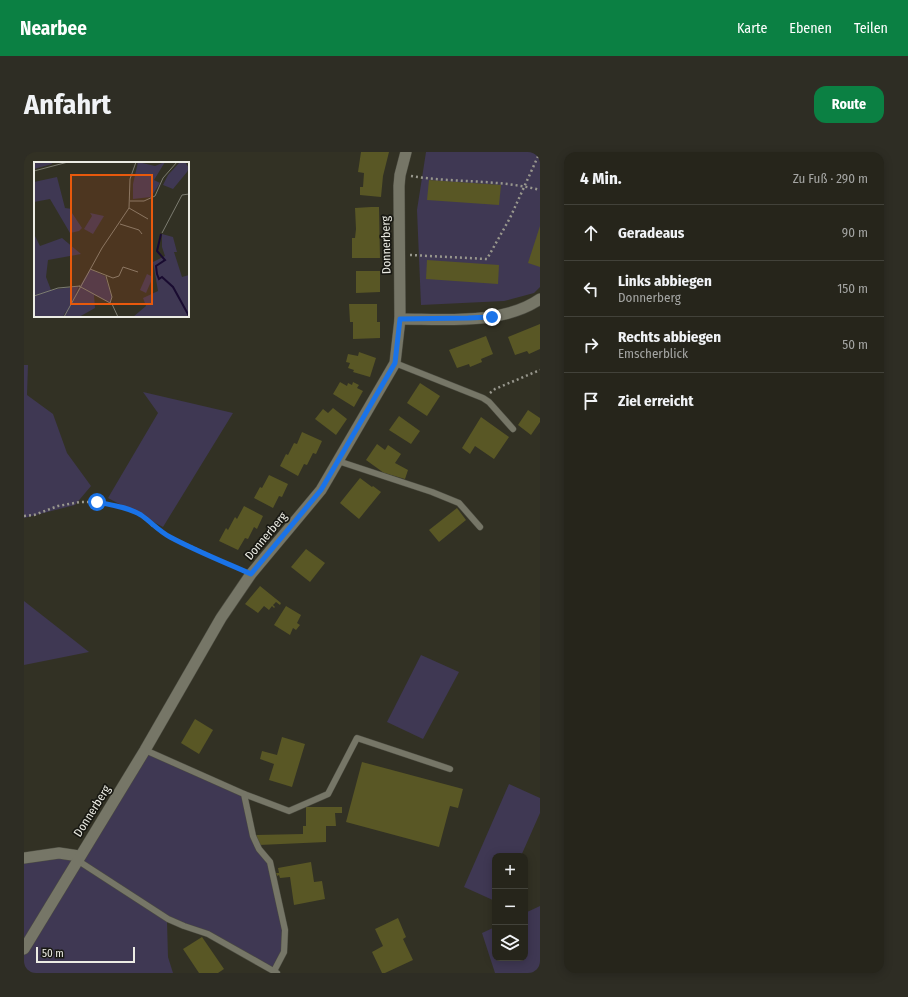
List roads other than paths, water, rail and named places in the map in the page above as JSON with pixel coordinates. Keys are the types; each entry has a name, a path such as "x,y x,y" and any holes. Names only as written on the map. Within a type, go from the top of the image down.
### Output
{"street":[{"name":"Donnerberg","path":"24,949 145,750 221,618 251,574 321,490 395,363 400,319 398,205 400,175 406,152"},
{"path":"400,319 492,317 517,311 534,304 540,299"},
{"path":"24,858 59,853 78,858"}],"lane":[{"path":"395,363 484,398 513,429"},
{"path":"338,461 432,492 459,503 480,527"},
{"path":"145,750 244,794 289,811 328,794 357,738 450,769"},
{"path":"78,858 168,919 208,934 275,972 284,952 285,930 270,862 259,849 253,836 244,794"}]}
